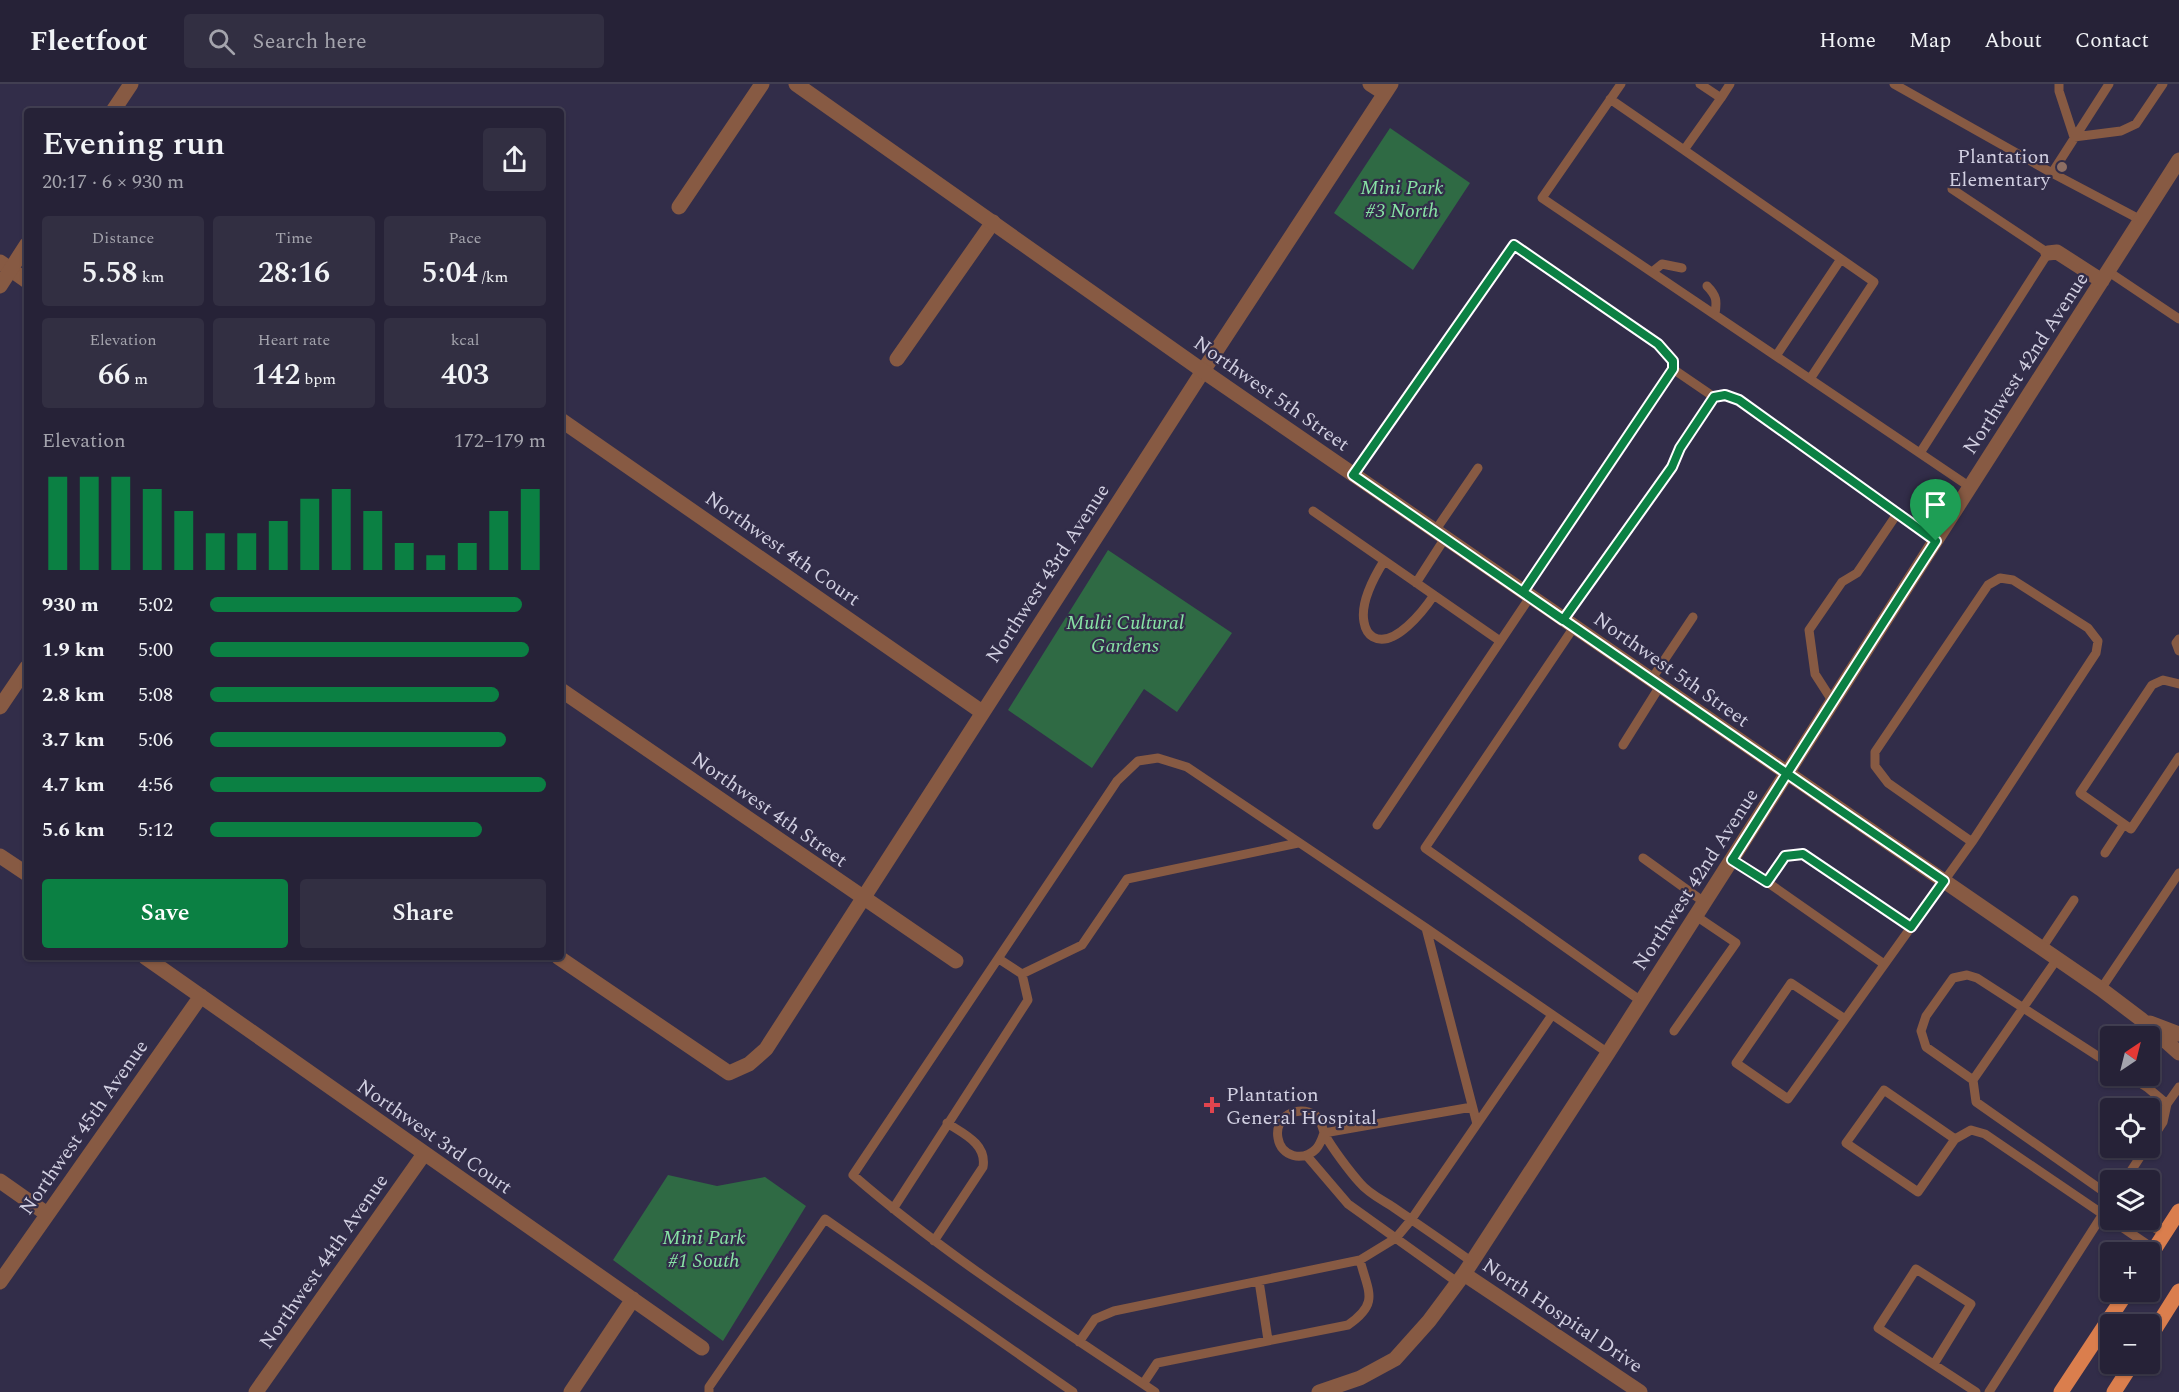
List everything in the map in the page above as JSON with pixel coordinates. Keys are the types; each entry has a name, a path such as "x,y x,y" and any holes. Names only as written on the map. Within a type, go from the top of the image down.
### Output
{"main road":[{"path":"2159,1242 2179,1211"},
{"path":"2160,1321 2179,1291"},
{"path":"2061,1392 2120,1302"},
{"path":"2114,1392 2126,1374"}],"street":[{"path":"117,108 131,84"},
{"path":"679,207 762,84"},
{"name":"Northwest 5th Street","path":"796,84 1203,371 2101,989 2142,1020 2179,1053"},
{"path":"1370,84 1387,89"},
{"name":"Northwest 43rd Avenue","path":"562,960 729,1073 749,1064 766,1049 1387,89"},
{"name":"Northwest 42nd Avenue","path":"1318,1392 1360,1378 1395,1359 1429,1321 1464,1272 1608,1053 2179,160"},
{"path":"897,359 993,222"},
{"path":"0,286 5,266 24,247"},
{"path":"2048,253 2057,252 2105,277"},
{"path":"5,266 24,279"},
{"name":"Northwest 4th Court","path":"564,422 982,712"},
{"path":"0,707 24,671"},
{"name":"Northwest 4th Street","path":"564,692 956,961"},
{"path":"0,856 24,872"},
{"name":"Northwest 3rd Court","path":"149,960 702,1348"},
{"name":"Northwest 45th Avenue","path":"0,1282 201,996"},
{"name":"Northwest 5th Street","path":"2142,1020 2178,1032"},
{"name":"Northwest 44th Avenue","path":"256,1392 424,1154"},
{"path":"0,1180 47,1214"},
{"name":"North Hospital Drive","path":"1464,1272 1640,1392"},
{"path":"571,1392 633,1299"}],"lane":[{"path":"1621,84 1542,198 1970,487"},
{"path":"1700,84 1721,98"},
{"path":"1684,150 1730,84"},
{"path":"1893,84 2141,220"},
{"path":"2060,84 2059,91 2074,137"},
{"path":"2052,173 2109,84"},
{"path":"2074,137 2121,131 2136,124 2163,84"},
{"path":"1610,99 1874,282 1810,379"},
{"path":"1920,453 2048,253 1952,189"},
{"path":"1353,475 1514,245 1658,344 1673,361 1673,369 1526,594 1500,641 1377,825"},
{"path":"1776,357 1841,259"},
{"path":"1652,272 1662,264 1682,268"},
{"path":"2105,277 2179,319"},
{"path":"1707,286 1714,293 1717,301 1715,314"},
{"path":"1673,369 1714,397 1725,395 1739,400 1936,541"},
{"path":"1641,1001 1425,848 1672,467 1680,448 1714,397"},
{"path":"1416,583 1440,534 1478,468"},
{"path":"1313,511 1500,641"},
{"path":"1833,702 1815,674 1809,630 1842,582 1857,573 1897,514"},
{"path":"1384,561 1375,576 1363,610 1367,632 1372,637 1380,640 1402,631 1412,623 1434,595"},
{"path":"1845,1019 1791,983 1736,1063 1788,1099 1972,842 2096,653 2098,641 2088,628 2013,580 2000,578 1988,585 1875,752 1875,766 1888,783 1972,842"},
{"path":"1623,744 1693,617"},
{"path":"2179,639 2176,643 2179,651"},
{"path":"2179,684 2163,680 2152,685 2080,793 2132,829 2179,757"},
{"path":"1155,1392 934,1241 854,1174 1117,781 1138,761 1158,758 1187,767 1608,1053"},
{"path":"2105,853 2124,824"},
{"path":"1022,974 1083,945 1126,879 1298,843"},
{"path":"1767,882 1785,856 1803,854 1911,927"},
{"path":"1643,858 1704,902"},
{"path":"1732,860 1884,964"},
{"path":"2101,989 2179,873"},
{"path":"2042,948 2074,900"},
{"path":"1674,1031 1736,943 1696,916"},
{"path":"1426,928 1477,1124"},
{"path":"893,1209 1028,1000 1022,974 999,959"},
{"path":"2057,959 1973,1080 1976,1102 2100,1190"},
{"path":"1973,1080 1926,1047 1921,1030 1926,1017 1953,978 1967,975 1977,978 2100,1057"},
{"path":"1079,1342 1095,1319 1114,1311 1360,1260 1396,1238 1412,1220 1552,1015"},
{"path":"2145,1086 2167,1104"},
{"path":"2160,1127 2167,1104 2179,1087"},
{"path":"1955,1139 1884,1090 1846,1143 1918,1192 1955,1139 1971,1130 1985,1134 2100,1212"},
{"path":"1324,1133 1472,1107"},
{"path":"1324,1133 1318,1147 1307,1156 1299,1157 1292,1155 1281,1146 1278,1131 1284,1118 1299,1111 1316,1116 1321,1122 1324,1133 1361,1184 1412,1220 1464,1272"},
{"path":"934,1241 983,1167 984,1159 976,1142 947,1123"},
{"path":"1307,1156 1348,1204 1396,1238 1464,1272"},
{"path":"709,1392 709,1387 825,1219 1073,1392"},
{"path":"1989,1392 2100,1221"},
{"path":"2123,1230 2138,1242"},
{"path":"2158,1230 2164,1234"},
{"path":"1143,1384 1157,1363 1348,1325 1368,1308 1370,1298 1360,1260"},
{"path":"1934,1364 1971,1305 1916,1269 1878,1328 1976,1392"},
{"path":"1259,1281 1268,1340"}],"green space":[{"name":"Mini Park #3 North","path":"1390,128 1470,183 1413,270 1334,213"},
{"name":"Multi Cultural Gardens","path":"1108,550 1232,633 1177,712 1144,689 1092,768 1008,710"},
{"name":"Mini Park #1 South","path":"668,1175 717,1186 765,1177 806,1206 723,1341 613,1260"}],"place":[{"name":"Plantation Elementary","path":"2062,167"},
{"name":"Plantation General Hospital","path":"1212,1105"}],"route":[{"path":"1936,541 1739,400 1725,395 1714,397 1680,448 1672,467 1563,620 1353,475 1514,245 1668,352 1673,361 1673,369 1523,592 1563,620 1766,759 1786,774 1944,881 1911,927 1803,854 1785,856 1767,882 1732,860 1786,774 1936,541"}]}
